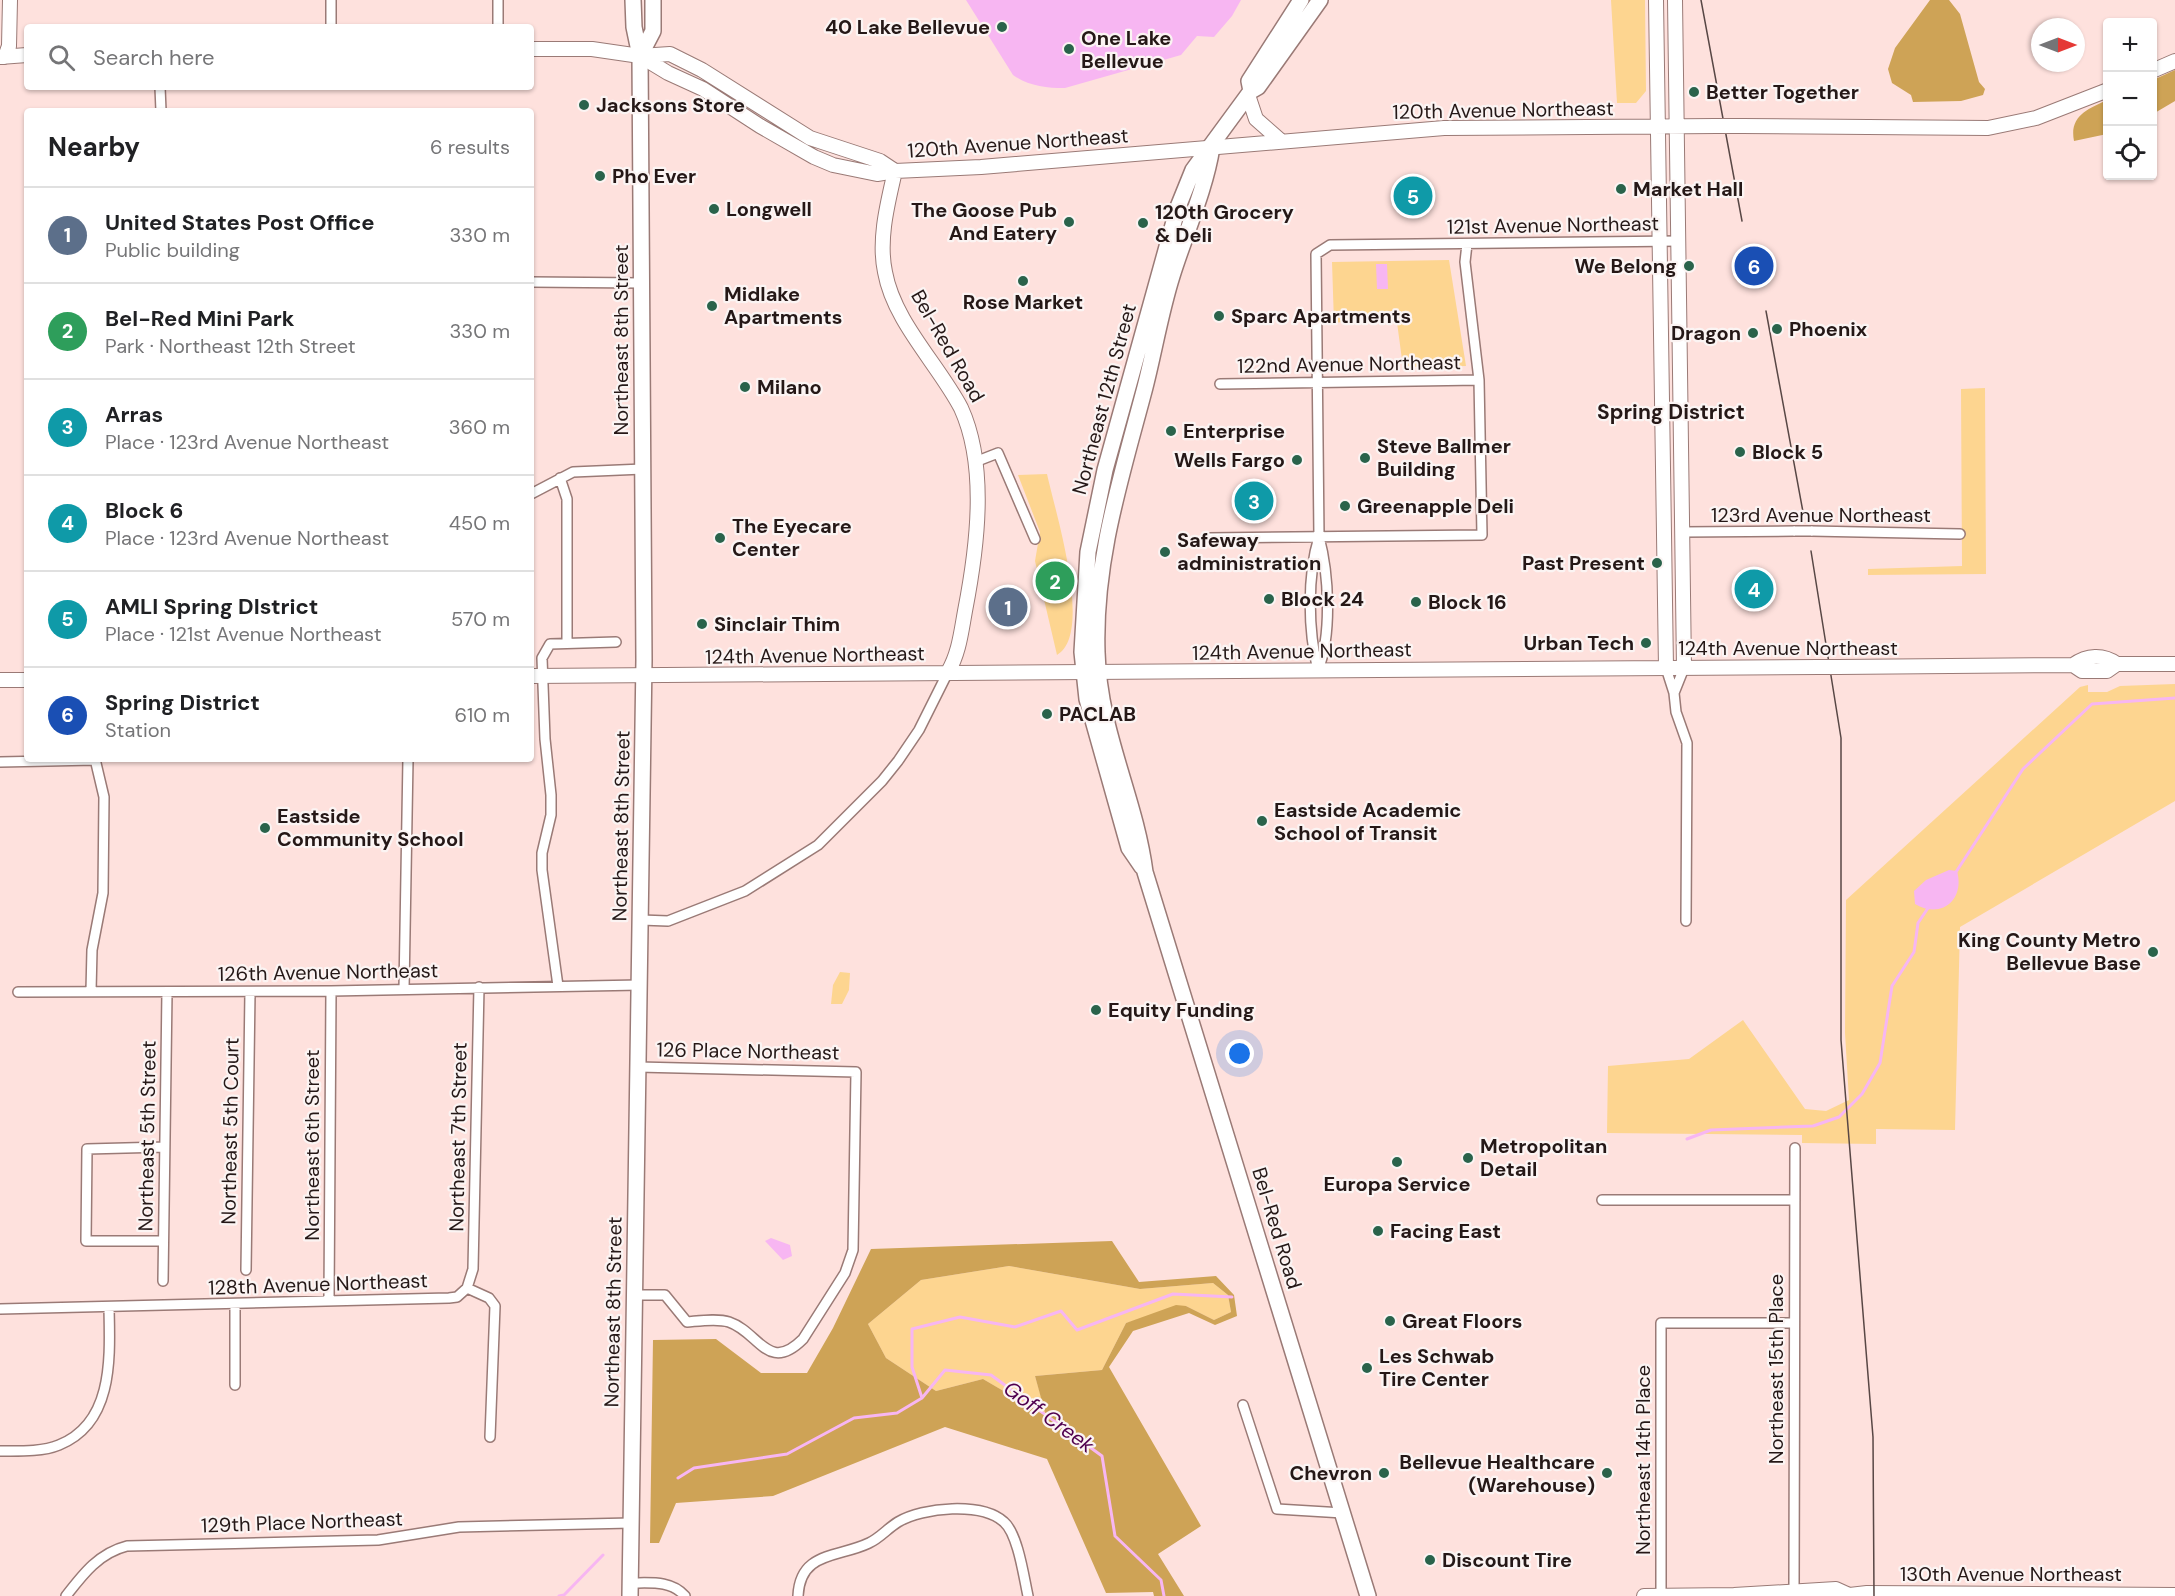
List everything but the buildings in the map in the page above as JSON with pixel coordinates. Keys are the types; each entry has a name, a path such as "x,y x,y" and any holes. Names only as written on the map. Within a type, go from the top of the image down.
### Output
{"main road":[{"name":"Northeast 8th Street","path":"630,1589 644,677 640,56 634,27 633,0"},
{"name":"Northeast 8th Street","path":"640,56 653,31 653,0"},
{"name":"Northeast 12th Street","path":"1249,93 1249,81 1301,0"},
{"name":"Northeast 12th Street","path":"1091,673 1088,552 1105,470 1178,207 1192,170 1212,147 1249,93 1258,87 1320,0"},
{"name":"Northeast 12th Street","path":"1090,602 1171,280 1207,174 1212,147"},
{"name":"Bel-Red Road","path":"1091,673 1141,843 1145,872 1368,1596"}],"street":[{"path":"2,54 9,46 10,0"},
{"path":"331,0 332,24"},
{"path":"498,0 498,24"},
{"path":"1656,0 1666,668 1674,693 1676,712 1687,743 1686,921"},
{"path":"1674,693 1684,668 1675,0"},
{"name":"120th Avenue Northeast","path":"534,49 592,49 640,56 668,73 703,89 759,126 814,157 863,173 877,174 1444,128 1678,126 1988,128 2014,125 2103,92"},
{"path":"2,54 24,55"},
{"path":"2157,69 2175,61"},
{"path":"160,90 161,108"},
{"path":"1249,93 1256,119 1281,141"},
{"name":"Bel-Red Road","path":"895,171 884,233 885,272 898,306 961,408 968,424 975,462 974,560 957,656 948,672"},
{"name":"121st Avenue Northeast","path":"1318,382 1315,259 1320,250 1330,245 1679,241"},
{"path":"1209,538 1482,535 1479,380 1465,262 1467,244"},
{"path":"534,282 641,283"},
{"name":"122nd Avenue Northeast","path":"1220,384 1479,380"},
{"path":"1318,382 1319,537 1325,561 1326,650 1318,670"},
{"path":"975,462 998,453 1035,539"},
{"path":"534,492 560,478 582,471 643,469"},
{"path":"560,478 567,500 567,643"},
{"name":"123rd Avenue Northeast","path":"1683,532 1811,531 1960,534"},
{"path":"1318,670 1312,650 1312,560 1319,537"},
{"path":"558,986 542,870 542,853 551,805 537,676 546,648 550,644 616,642"},
{"name":"124th Avenue Northeast","path":"537,676 2073,665 2082,671 2107,671 2117,664 2175,664"},
{"path":"641,920 668,921 745,891 818,845 882,781 898,761 919,730 948,672"},
{"path":"0,680 24,680"},
{"path":"0,762 24,761"},
{"path":"91,991 92,950 103,892 104,797 95,762"},
{"path":"404,989 408,762"},
{"name":"126th Avenue Northeast","path":"18,992 250,992 640,985"},
{"name":"Northeast 7th Street","path":"467,1288 473,1269 479,987"},
{"name":"Northeast 6th Street","path":"329,1300 331,991"},
{"name":"Northeast 5th Street","path":"163,1281 167,992"},
{"name":"Northeast 5th Court","path":"246,1270 250,992"},
{"name":"126 Place Northeast","path":"634,1295 665,1295 687,1322 730,1322 774,1353 788,1351 803,1339 845,1273 853,1250 856,1072 638,1067"},
{"path":"163,1242 86,1241 87,1149 164,1148"},
{"name":"Northeast 15th Place","path":"1794,1591 1796,1148"},
{"path":"1602,1200 1795,1200"},
{"path":"467,1288 489,1298 495,1306 490,1437"},
{"name":"128th Avenue Northeast","path":"0,1309 449,1298 457,1297 467,1288"},
{"path":"235,1385 236,1304"},
{"path":"0,1451 58,1445 81,1433 99,1407 106,1383 110,1360 110,1308"},
{"name":"Northeast 14th Place","path":"1660,1596 1661,1323 1794,1323"},
{"path":"1243,1405 1277,1509 1343,1513"},
{"path":"798,1596 801,1579 806,1570 822,1558 870,1543 899,1522 928,1510 965,1510 985,1513 1006,1523 1012,1532 1028,1596"},
{"name":"129th Place Northeast","path":"66,1596 93,1564 116,1549 127,1546 378,1540 459,1527 631,1523"},
{"path":"630,1589 662,1584 676,1588 685,1596"},
{"name":"130th Avenue Northeast","path":"1644,1596 1734,1595 1836,1589 1849,1595 2175,1595"},
{"name":"130th Avenue Northeast","path":"1734,1595 1742,1596"}],"shaded area":[{"path":"966,0 1241,0 1232,16 1214,37 1197,36 1181,55 1065,88 1051,88 1025,82 1013,75"},
{"path":"1611,0 1645,0 1646,91 1636,103 1617,103"},
{"path":"1930,0 1949,0 1960,14 1979,82 1985,89 1983,95 1961,101 1913,102 1911,95 1892,83 1888,69 1895,48"},
{"path":"2175,70 2175,101 2157,112 2157,78"},
{"path":"2103,102 2103,135 2074,141 2074,125 2087,110"},
{"path":"1449,260 1466,366 1403,367 1396,315 1393,315 1392,311 1374,313 1374,318 1334,323 1332,262"},
{"path":"1376,264 1387,264 1388,289 1377,289"},
{"path":"1985,388 1986,574 1868,575 1868,569 1962,566 1961,389"},
{"path":"1047,474 1069,570 1072,598 1072,623 1068,643 1057,655 1035,561 1040,532 1018,475"},
{"path":"2175,684 2175,801 1960,927 1955,1130 1876,1129 1876,1144 1802,1143 1802,1135 1607,1133 1608,1066 1689,1059 1743,1020 1805,1109 1826,1111 1849,1100 1845,1033 1846,900 2080,687 2088,685 2088,692 2107,692 2120,686"},
{"path":"1949,870 1957,871 1959,881 1958,890 1949,904 1934,910 1915,904 1914,891 1926,880"},
{"path":"840,972 850,973 849,990 842,1004 831,1004 833,985"},
{"path":"771,1238 790,1245 792,1256 783,1260 765,1241"},
{"path":"1112,1241 1139,1282 1216,1276 1234,1295 1237,1316 1215,1325 1189,1313 1133,1331 1109,1367 1201,1526 1158,1554 1184,1596 1154,1596 1153,1592 1106,1593 1047,1459 945,1427 773,1496 676,1503 659,1543 650,1543 653,1340 716,1339 761,1373 807,1373 833,1328 871,1249","holes":["1009,1266 1140,1289 1213,1283 1228,1295 1231,1312 1214,1320 1186,1306 1176,1305 1126,1323 1102,1370 1035,1376 1046,1416 983,1379 936,1391 886,1358 868,1324 921,1280"]},
{"path":"1009,1266 1140,1289 1213,1283 1228,1295 1231,1312 1214,1320 1186,1306 1126,1323 1102,1370 1035,1376 1047,1417 983,1379 936,1391 886,1358 868,1324 921,1280"}],"waterway":[{"path":"1956,872 2023,769 2092,704 2175,698"},
{"path":"1687,1139 1711,1130 1813,1126 1839,1117 1862,1094 1880,1063 1892,986 1914,952 1918,923 1928,908"},
{"path":"678,1478 694,1468 787,1454 854,1418 897,1413 922,1398 912,1367 912,1329 960,1317 1015,1327 1061,1311 1077,1330 1173,1294 1232,1297"},
{"name":"Goff Creek","path":"922,1398 945,1370 991,1375 1102,1456 1115,1536 1161,1580 1164,1596"},
{"path":"559,1596 564,1595 603,1555"}],"tram line":[{"path":"1701,0 1742,221"},
{"path":"1766,311 1803,512"},
{"path":"1811,551 1841,738 1841,1040 1873,1437 1874,1596"}],"place":[{"name":"40 Lake Bellevue","path":"1002,27"},
{"name":"One Lake Bellevue","path":"1069,49"},
{"name":"Better Together","path":"1694,92"},
{"name":"Jacksons Store","path":"584,105"},
{"name":"Pho Ever","path":"600,176"},
{"name":"Market Hall","path":"1621,189"},
{"name":"AMLI Spring DIstrict","path":"1413,196"},
{"name":"Longwell","path":"714,209"},
{"name":"The Goose Pub And Eatery","path":"1069,222"},
{"name":"120th Grocery & Deli","path":"1143,223"},
{"name":"We Belong","path":"1689,266"},
{"name":"Spring District","path":"1754,266"},
{"name":"Rose Market","path":"1023,281"},
{"name":"Midlake Apartments","path":"712,306"},
{"name":"Sparc Apartments","path":"1219,316"},
{"name":"Phoenix","path":"1777,329"},
{"name":"Dragon","path":"1753,333"},
{"name":"Milano","path":"745,387"},
{"name":"Enterprise","path":"1171,431"},
{"name":"Block 5","path":"1740,452"},
{"name":"Steve Ballmer Building","path":"1365,458"},
{"name":"Wells Fargo","path":"1297,460"},
{"name":"Arras","path":"1254,501"},
{"name":"Greenapple Deli","path":"1345,506"},
{"name":"The Eyecare Center","path":"720,538"},
{"name":"Safeway administration","path":"1165,552"},
{"name":"Past Present","path":"1657,563"},
{"name":"Bel-Red Mini Park","path":"1055,581"},
{"name":"Block 6","path":"1754,589"},
{"name":"Block 24","path":"1269,599"},
{"name":"Block 16","path":"1416,602"},
{"name":"United States Post Office","path":"1008,607"},
{"name":"Sinclair Thim","path":"702,624"},
{"name":"Urban Tech","path":"1646,643"},
{"name":"PACLAB","path":"1047,714"},
{"name":"Eastside Academic School of Transit","path":"1262,821"},
{"name":"Eastside Community School","path":"265,828"},
{"name":"King County Metro Bellevue Base","path":"2153,952"},
{"name":"Equity Funding","path":"1096,1010"},
{"name":"Metropolitan Detail","path":"1468,1158"},
{"name":"Europa Service","path":"1397,1162"},
{"name":"Facing East","path":"1378,1231"},
{"name":"Great Floors","path":"1390,1321"},
{"name":"Les Schwab Tire Center","path":"1367,1368"},
{"name":"Chevron","path":"1384,1473"},
{"name":"Bellevue Healthcare (Warehouse)","path":"1607,1473"},
{"name":"Discount Tire","path":"1430,1560"}],"district":[{"name":"Spring District","path":"1671,412"}]}
